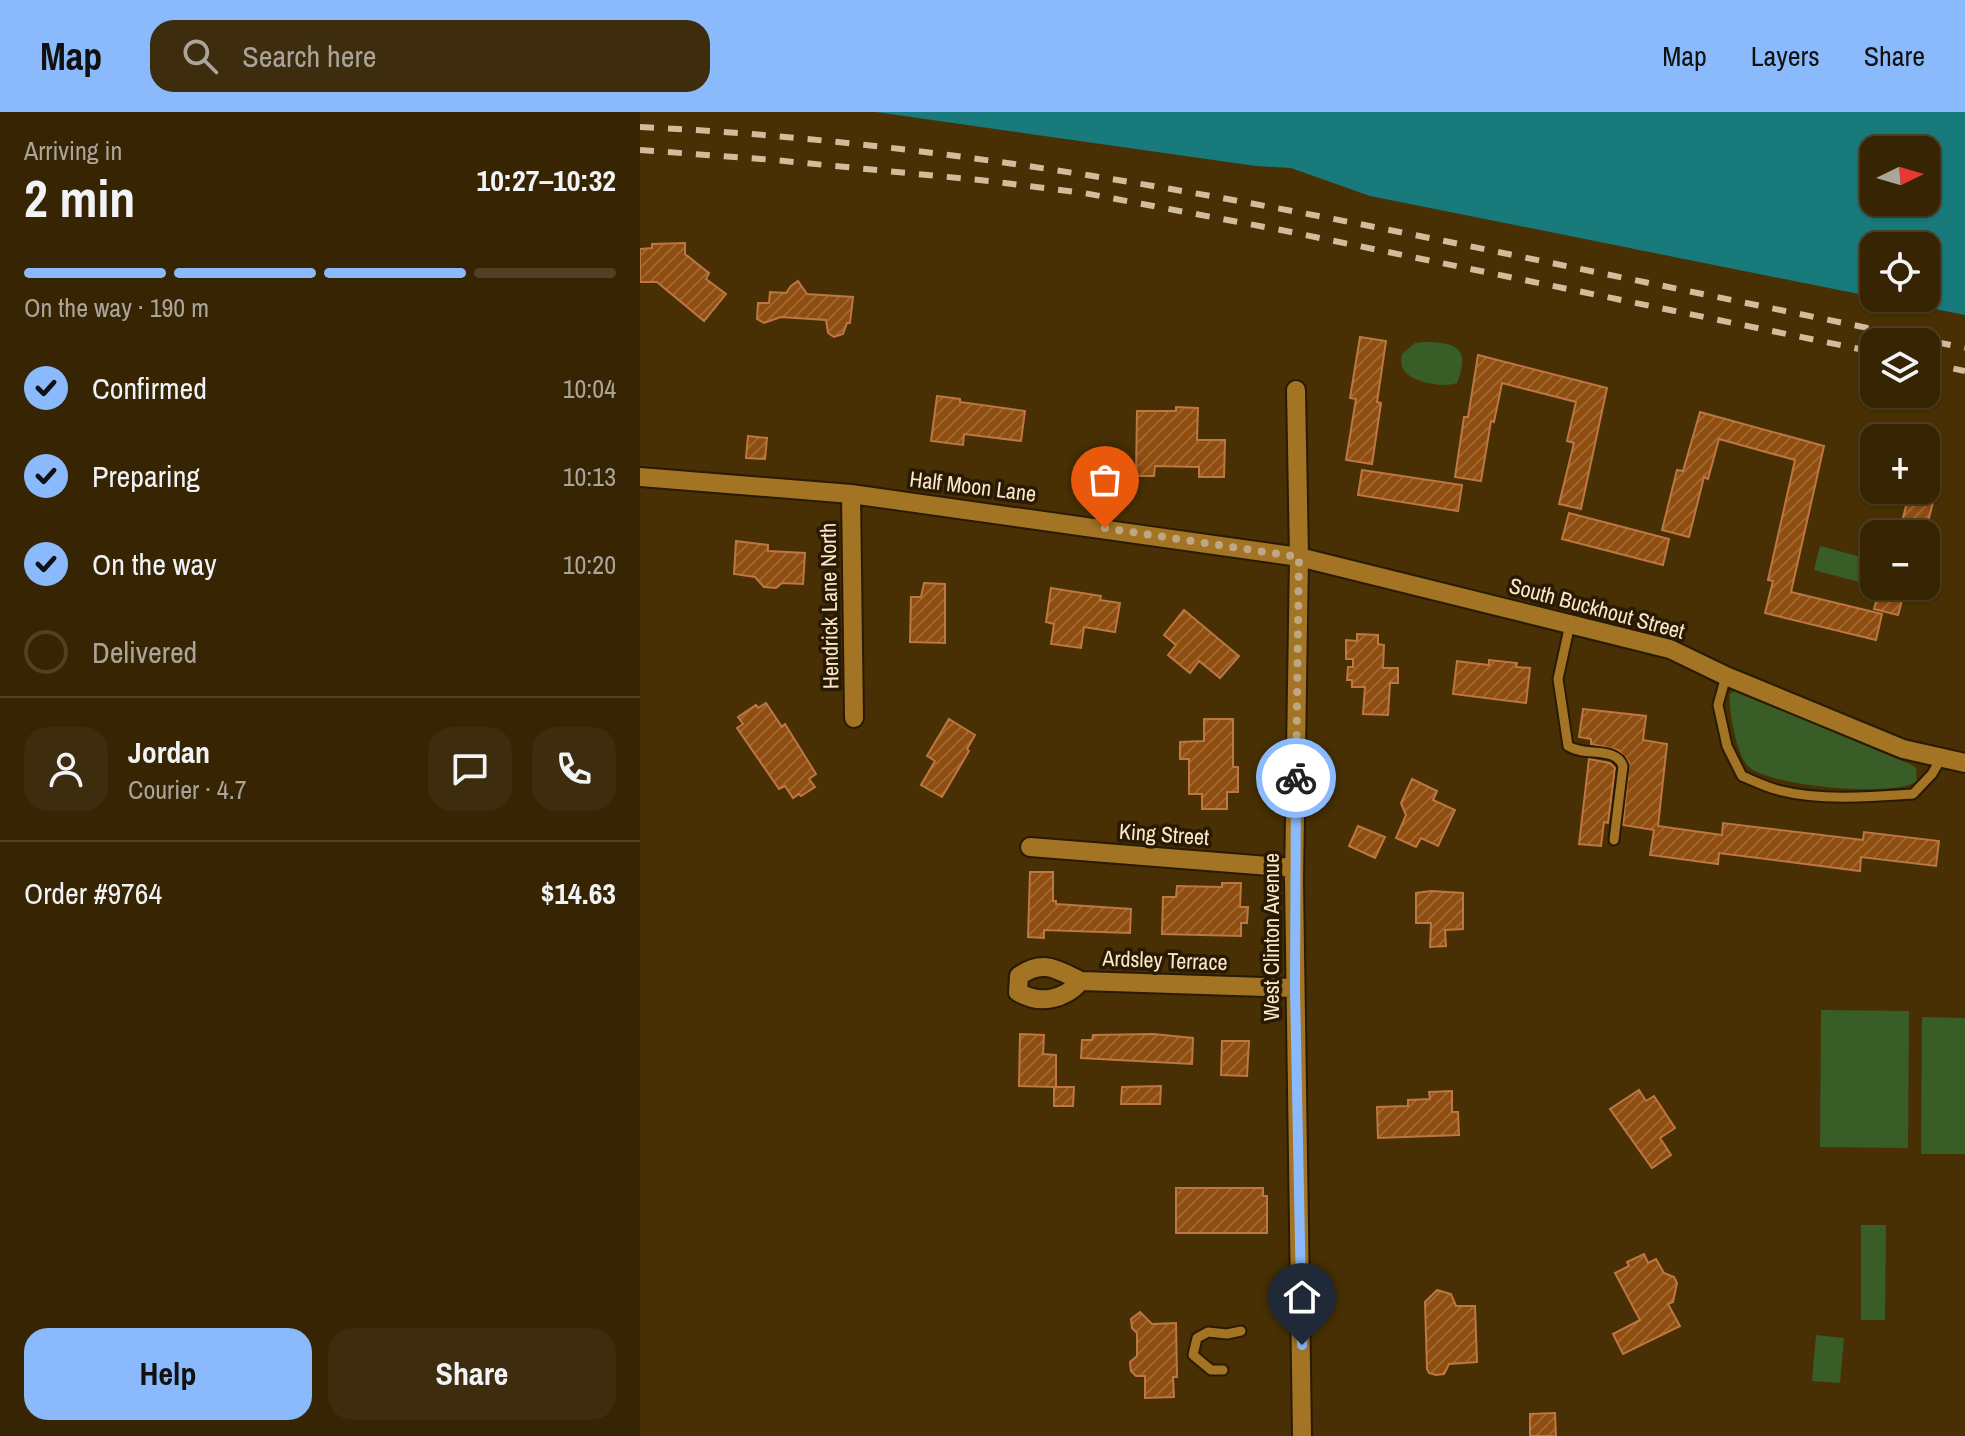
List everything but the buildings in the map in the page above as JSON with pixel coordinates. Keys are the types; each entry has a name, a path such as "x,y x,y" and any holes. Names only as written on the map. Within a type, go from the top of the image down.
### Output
{"street":[{"name":"West Clinton Avenue","path":"1296,390 1299,557 1294,868 1302,1436"},
{"name":"Half Moon Lane","path":"640,477 851,494 1299,557"},
{"name":"Hendrick Lane North","path":"851,494 854,718"},
{"name":"South Buckhout Street","path":"1299,557 1670,649 1726,676 1903,749 1965,763"},
{"name":"King Street","path":"1030,847 1294,868"},
{"name":"Ardsley Terrace","path":"1081,981 1295,988"}],"lane":[{"path":"1570,624 1558,679 1564,732 1568,746 1578,752 1620,758 1623,766 1614,840"},
{"path":"1726,676 1718,705 1727,746 1742,776 1779,791 1861,797 1913,794 1932,774 1942,757"},
{"path":"1223,1370 1211,1370 1193,1355 1197,1338 1208,1332 1227,1334 1241,1331"}],"green space":[{"path":"1415,343 1446,344 1459,350 1462,363 1457,383 1430,384 1404,371 1402,354"},
{"path":"1820,546 1860,557 1859,582 1814,570"},
{"path":"1734,691 1912,765 1916,768 1917,781 1884,789 1859,789 1804,784 1760,773 1748,766 1737,743 1730,701 1730,694"},
{"path":"1821,1010 1909,1011 1908,1148 1820,1147"},
{"path":"1922,1017 1965,1018 1965,1154 1921,1154"},
{"path":"1861,1225 1886,1225 1885,1320 1861,1320"},
{"path":"1816,1335 1844,1338 1840,1383 1812,1381"}],"water":[{"path":"876,112 1965,112 1965,315 1940,310 1940,232 1860,232 1860,294 1370,196 1291,168 1256,166"}],"railway":[{"path":"640,127 849,143 1057,170 1160,187 1366,225 1965,348"},
{"path":"640,150 774,160 1084,193 1281,230 1860,349"},
{"path":"1940,366 1965,371"}],"way so far":[{"path":"1105,528 1299,557 1296,778"}],"route":[{"path":"1296,778 1295,988 1302,1345"}]}
